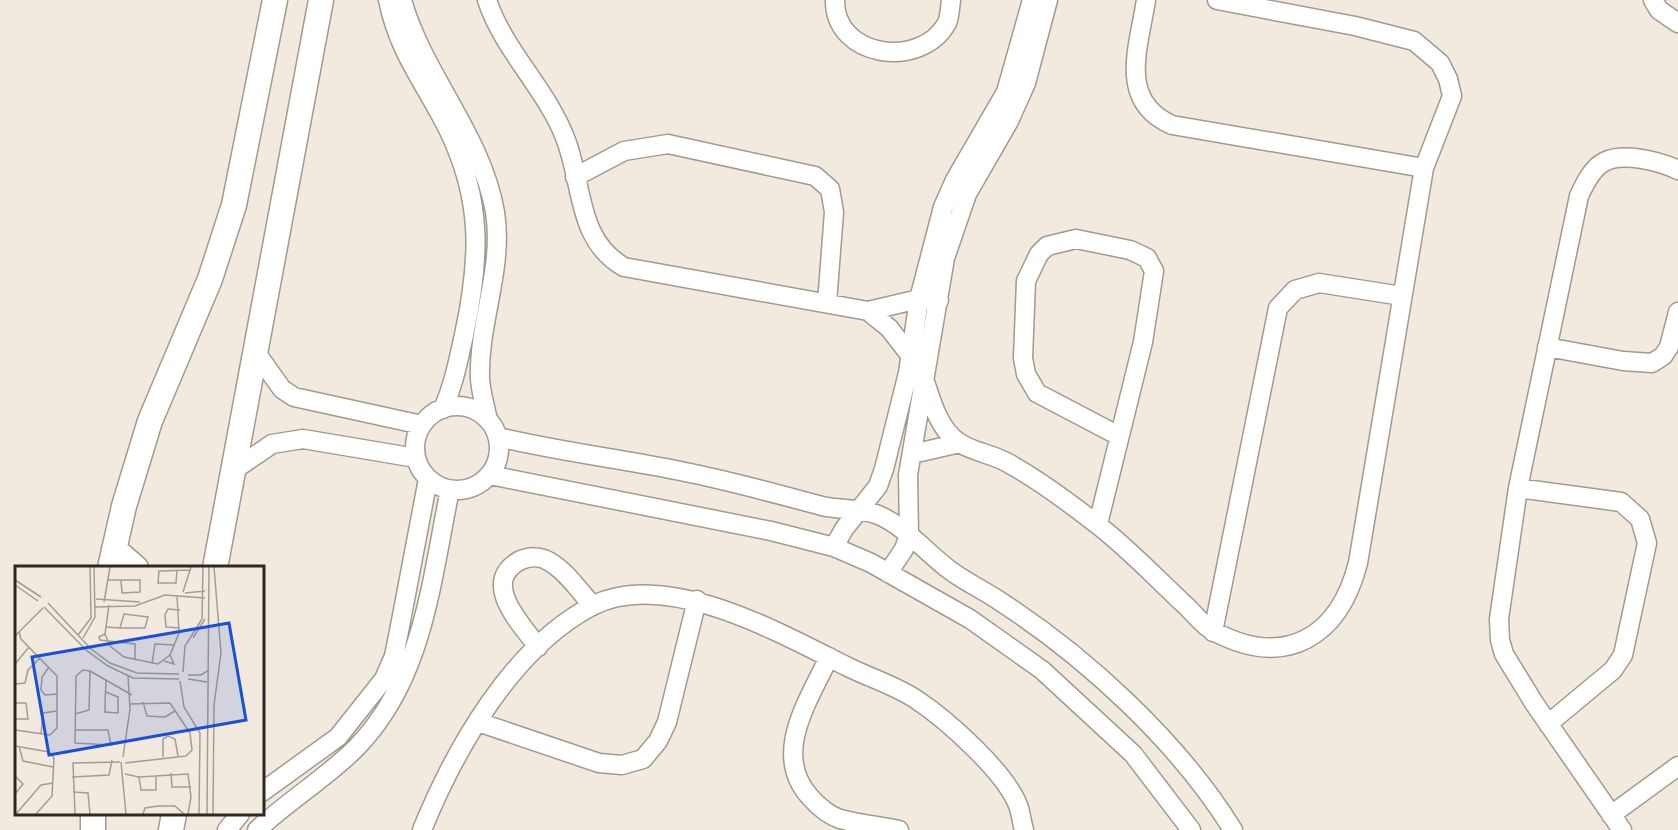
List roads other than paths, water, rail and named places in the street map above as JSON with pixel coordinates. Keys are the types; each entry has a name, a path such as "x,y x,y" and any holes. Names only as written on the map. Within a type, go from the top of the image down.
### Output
{"main road":[{"path":"133,566 112,558 150,421 197,313 226,233 243,168 275,0"},
{"path":"211,564 255,351 321,0"},
{"path":"171,830 174,815"}],"street":[{"path":"388,0 398,38 408,61 434,104 465,167 474,205 477,254 455,384 443,409 422,425 415,445 416,458 428,479 450,490 472,488 490,475 499,457 498,436 481,413 463,406 443,409"},
{"path":"402,0 430,67 448,94 481,161 492,196 498,247 480,378 488,420"},
{"path":"487,0 506,39 556,119 567,144 594,239 603,253 624,267 868,311 900,306 919,300 939,300"},
{"path":"835,0 839,17 857,41 878,51 900,53 928,43 939,33 948,21 951,0"},
{"path":"888,573 904,549 909,534 908,475 912,454 914,369 919,300 943,207 955,180 1006,92 1032,0"},
{"path":"834,547 844,528 878,486 914,369 939,300 945,258 958,216 1026,83 1048,0"},
{"path":"1146,0 1135,82 1138,96 1158,119 1172,125 1424,168"},
{"path":"868,311 889,328 914,369 935,412 951,436 1007,462 1057,493 1098,524 1213,632 1244,643 1272,648 1302,641 1318,634 1342,609 1358,563 1424,168 1452,96 1448,79 1440,63 1414,41 1365,28 1216,0"},
{"path":"1653,0 1659,10 1678,23"},
{"path":"575,177 624,151 668,144 815,176 830,189 834,212 827,303"},
{"path":"1622,830 1548,724 1504,654 1500,640 1499,619 1518,488 1579,196 1585,183 1604,162 1622,158 1641,160 1678,170"},
{"path":"1098,524 1143,342 1154,280 1152,262 1130,250 1076,239 1047,246 1039,254 1026,280 1023,358 1026,374 1037,393 1119,436"},
{"path":"1213,632 1278,308 1295,290 1319,283 1402,296"},
{"path":"1547,347 1623,361 1652,363 1663,356 1669,347 1678,312"},
{"path":"255,351 277,383 294,397 422,425"},
{"path":"498,436 542,447 685,472 825,507 860,510 881,517 909,534 944,566 998,600 1064,648 1127,704 1185,765 1233,830"},
{"path":"231,472 272,444 303,439 416,458"},
{"path":"912,454 960,442"},
{"path":"884,469 908,475"},
{"path":"490,475 738,524 834,547 888,573 970,619 1042,670 1133,753 1191,830"},
{"path":"264,791 338,737 384,679 394,656 428,479"},
{"path":"1518,488 1621,502 1640,519 1647,543 1623,655 1613,670 1548,724"},
{"path":"257,830 285,803 355,749 393,702 417,646 450,490"},
{"path":"538,647 505,602 503,582 513,565 532,557 551,562 593,606"},
{"path":"422,830 459,754 478,722 499,691 538,647 593,606 620,597 649,594 697,600 829,657 917,700 979,751 1019,806 1024,830"},
{"path":"478,722 599,763 622,765 642,759 664,731 697,600"},
{"path":"829,657 795,730 792,751 795,772 804,791 819,807 838,818 899,830"},
{"path":"1611,815 1678,766"},
{"path":"227,830 238,815"}]}
